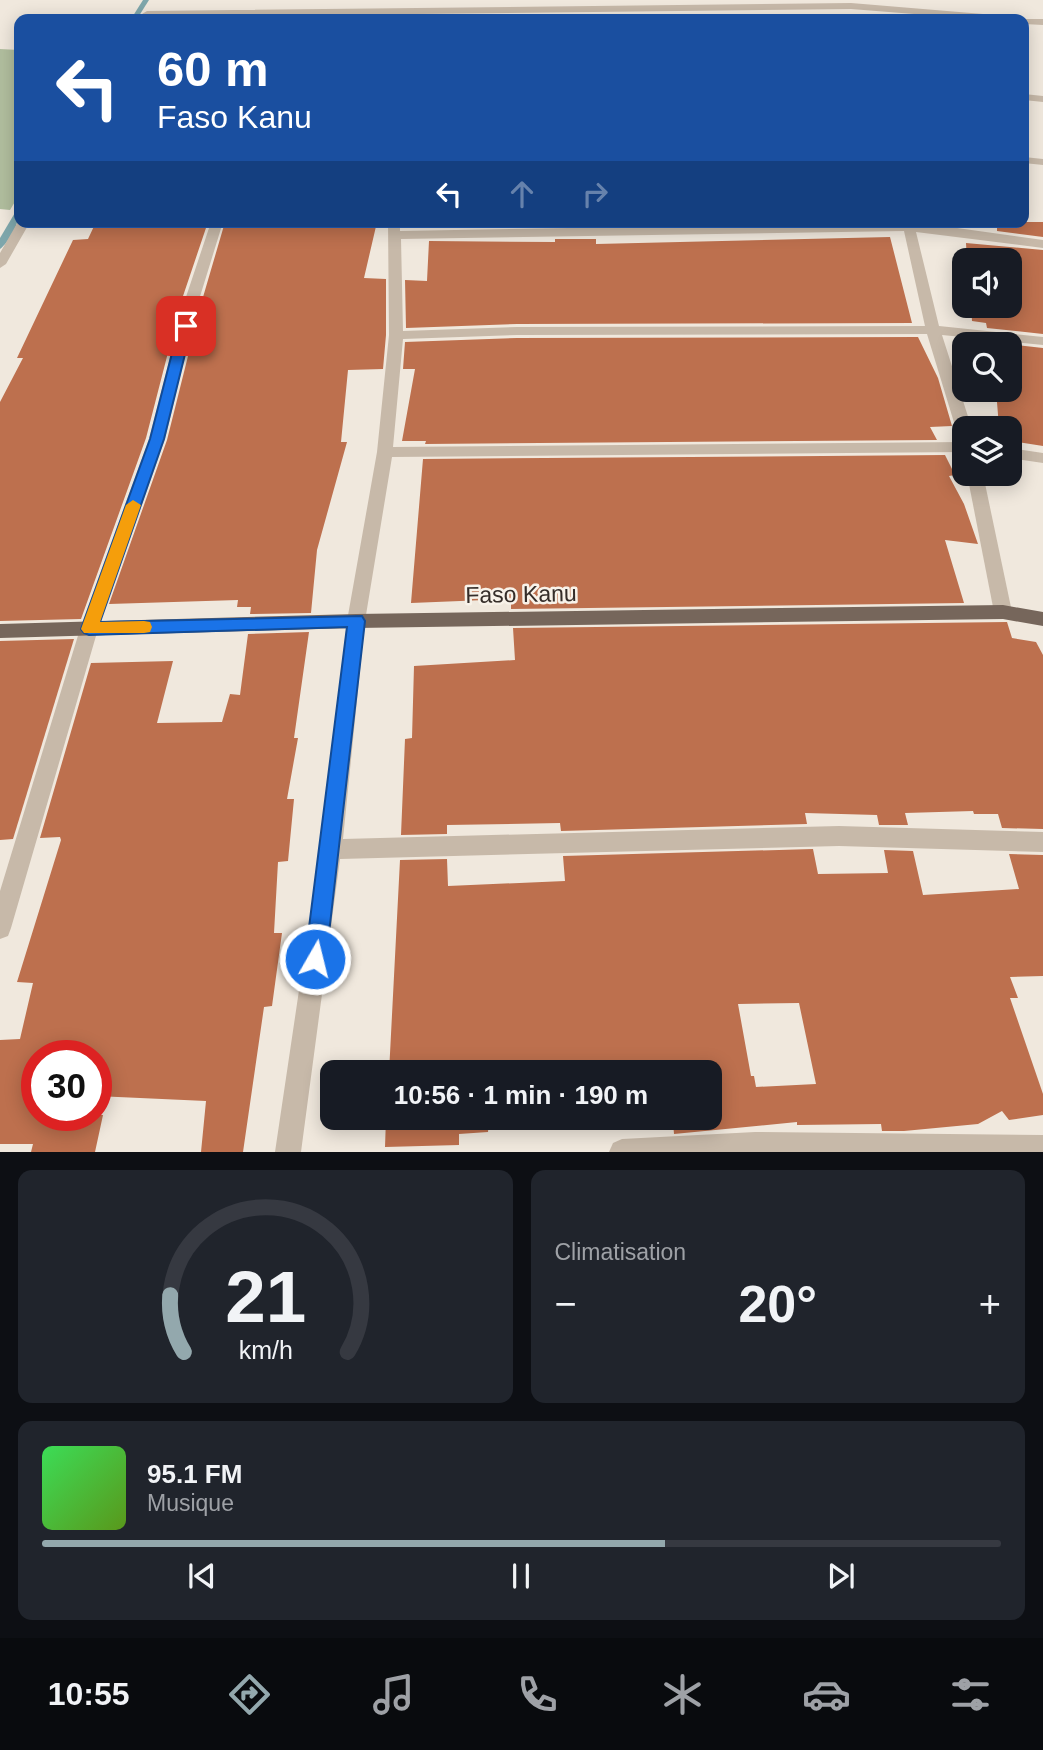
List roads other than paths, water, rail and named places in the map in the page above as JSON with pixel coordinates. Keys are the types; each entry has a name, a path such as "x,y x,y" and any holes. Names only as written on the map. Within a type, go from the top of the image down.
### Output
{"main road":[{"name":"Faso Kanu","path":"0,631 356,621 1003,612 1043,619"}],"street":[{"path":"252,10 256,0"},
{"path":"302,14 850,3 958,14"},
{"path":"191,14 252,10 271,14"},
{"path":"0,264 21,228"},
{"path":"0,928 89,629 157,439 191,303 215,228"},
{"path":"288,1152 331,849 356,621 385,452 396,335 393,229 496,228"},
{"path":"909,228 933,330 960,416"},
{"path":"935,228 1043,244"},
{"path":"396,335 517,331 933,330 1043,341"},
{"path":"385,452 952,447"},
{"path":"1022,455 1043,458"},
{"path":"977,486 1003,612"},
{"path":"331,849 839,836 1043,842"},
{"path":"622,1152 755,1144 1043,1148"}],"waterway":[{"path":"137,14 146,0"},
{"path":"0,246 14,222"}]}
